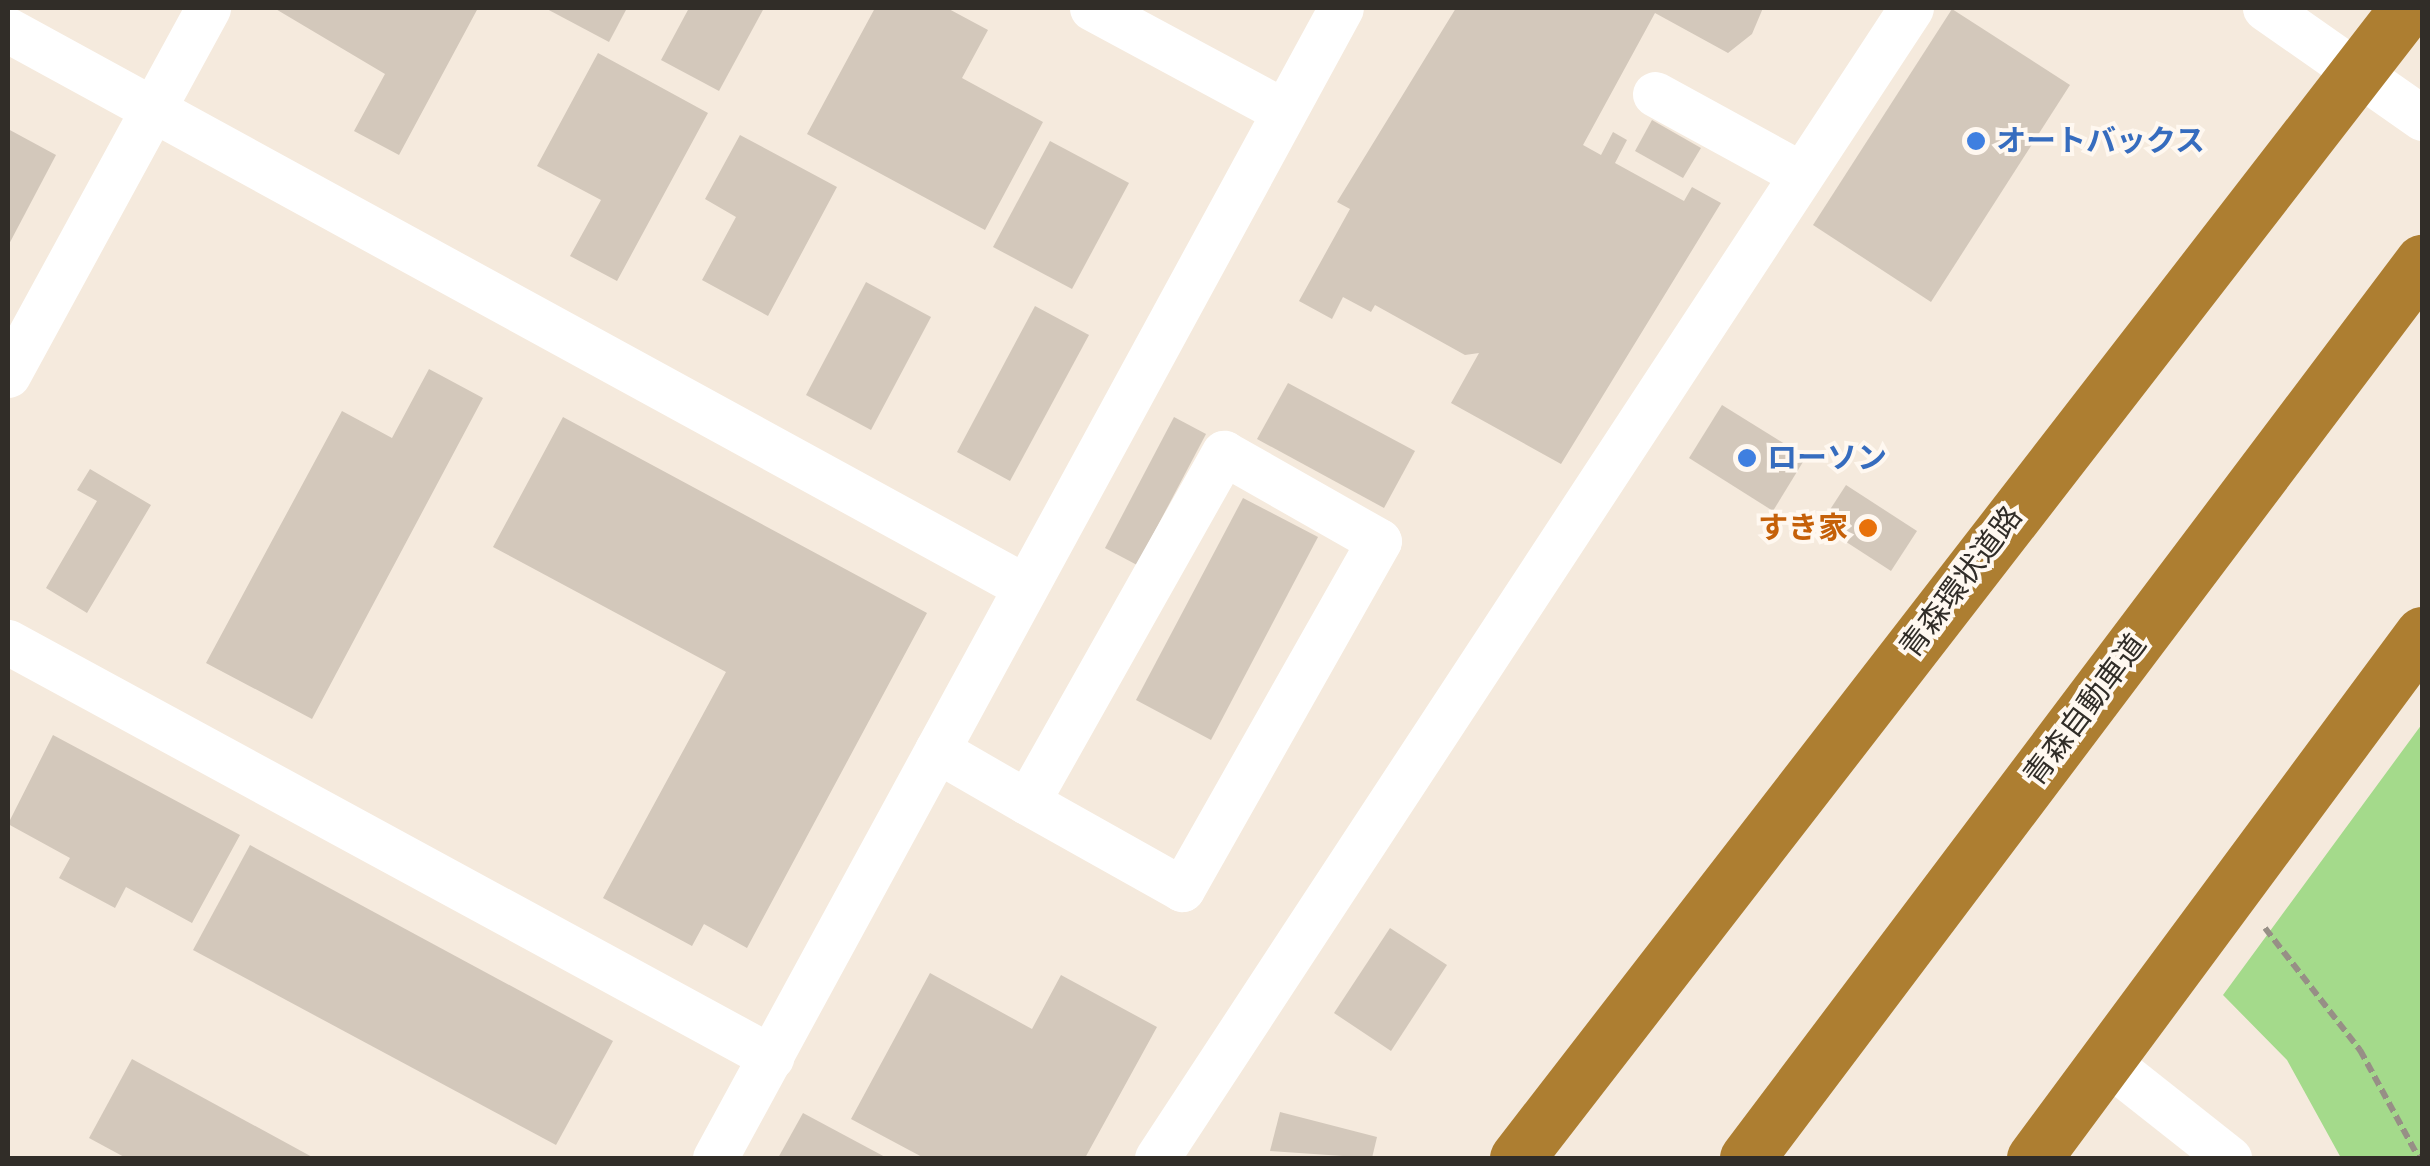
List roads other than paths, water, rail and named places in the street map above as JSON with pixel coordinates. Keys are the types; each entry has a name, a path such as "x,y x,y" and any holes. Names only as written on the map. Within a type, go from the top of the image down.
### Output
{"highway":[{"name":"青森環状道路","path":"1517,1158 2406,8"},
{"name":"青森自動車道","path":"1747,1158 2422,262"},
{"path":"2034,1158 2422,634"}],"street":[{"path":"8,374 208,8"},
{"path":"1092,8 1283,111"},
{"path":"715,1158 1341,8"},
{"path":"1157,1158 1911,8"},
{"path":"2265,8 2361,71 2422,118"},
{"path":"8,30 1024,586"},
{"path":"1654,94 1801,174"},
{"path":"936,750 1027,802 1182,889 1379,541 1224,453 1027,802"},
{"path":"8,642 771,1057"},
{"path":"2106,1061 2229,1158"}],"place":[{"name":"オートバックス","path":"1976,141"},
{"name":"ローソン","path":"1747,458"},
{"name":"すき家","path":"1868,528"}]}
